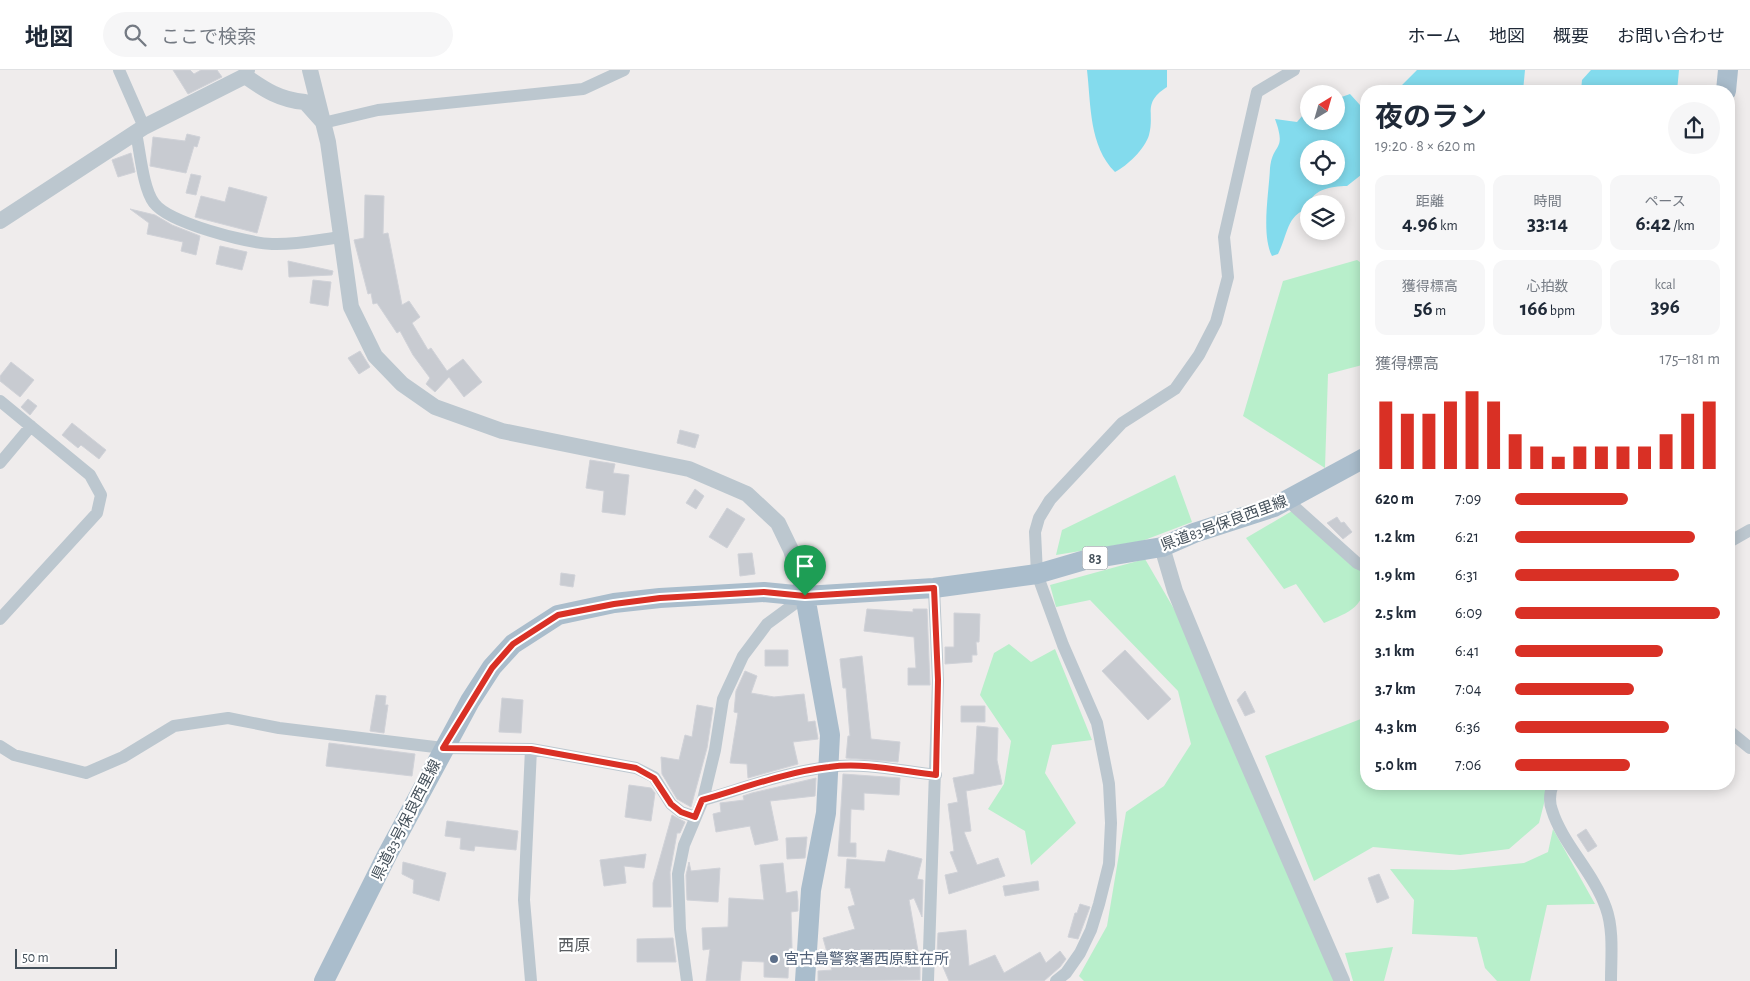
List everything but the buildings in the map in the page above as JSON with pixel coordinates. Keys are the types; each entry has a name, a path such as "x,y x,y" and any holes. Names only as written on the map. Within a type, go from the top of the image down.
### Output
{"main road":[{"path":"1727,85 1728,70"},
{"name":"県道83号保良西里線","path":"324,981 443,748 492,668 513,644 558,615 614,604 660,598 764,592 805,596 934,588 1037,574 1085,560 1162,547 1194,533 1249,516 1288,500 1360,460"},
{"path":"805,596 830,735 826,813 811,890 805,981"}],"street":[{"path":"119,70 140,130 150,194 155,204 177,220 235,238 271,244 341,237"},
{"path":"310,70 323,122 351,306 376,356 402,384 435,408 502,431 689,469 747,494 778,524 791,550 805,596 767,624 743,656 723,700 715,750 702,800 684,845 678,874 679,919 687,981"},
{"path":"323,122 378,110 583,89 624,70"},
{"path":"1056,981 1066,973 1080,953 1091,930 1099,904 1109,864 1110,784 1096,723 1063,645 1037,574 1035,532 1039,518 1050,500 1122,423 1175,389 1199,355 1216,322 1228,278 1224,237 1257,92 1294,70"},
{"path":"0,221 140,130 246,73 272,95 288,100 305,102 323,122"},
{"path":"0,401 90,475 101,496 97,513 0,618"},
{"path":"0,462 31,426"},
{"path":"1288,500 1350,557 1360,563"},
{"path":"1735,539 1750,530"},
{"path":"1162,547 1175,591 1218,696 1342,981"},
{"path":"928,981 928,926 936,775 938,680 934,588"},
{"path":"0,746 14,755 86,773 123,757 174,726 228,718 279,728 443,748 531,749 636,768 654,778 671,804 681,812 695,817"},
{"path":"1735,736 1750,748"},
{"path":"531,749 524,900 531,981"},
{"path":"702,800 780,777 829,767 860,767 936,775"},
{"path":"1551,790 1551,809 1560,828 1597,888 1606,910 1610,936 1611,981"}],"green space":[{"path":"1357,260 1360,262 1360,366 1328,374 1325,468 1243,416 1283,281"},
{"path":"1175,475 1192,522 1142,541 1056,555 1062,530"},
{"path":"1292,511 1360,570 1360,601 1349,611 1324,623 1296,584 1284,589 1246,538"},
{"path":"1145,559 1181,621 1335,981 1084,981 1079,976 1107,926 1126,812 1164,786 1191,744 1178,691 1090,600 1056,607 1050,585"},
{"path":"1009,644 1031,662 1055,649 1092,740 1052,745 1045,773 1076,823 1031,865 1025,831 988,809 1004,784 1011,741 980,695 994,653"},
{"path":"1360,719 1360,790 1547,790 1539,823 1509,849 1460,855 1373,847 1314,881 1265,756"},
{"path":"1553,829 1595,904 1547,905 1530,981 1497,981 1485,968 1477,937 1412,934 1414,900 1390,869 1454,870 1524,863 1548,852"},
{"path":"1393,947 1384,981 1353,981 1345,953"}],"water":[{"path":"1087,70 1167,70 1167,87 1154,98 1152,103 1149,135 1144,146 1125,166 1115,172 1106,162 1096,138"},
{"path":"1417,70 1525,70 1524,85 1402,85"},
{"path":"1591,70 1679,70 1678,85 1582,85 1582,80"},
{"path":"1350,94 1360,105 1360,176 1347,186 1328,188 1315,195 1300,195 1300,212 1289,226 1278,254 1272,256 1267,236 1266,213 1270,168 1280,137 1275,119 1297,122 1300,118 1300,130 1345,130 1345,96"}],"place":[{"name":"宮古島警察署西原駐在所","path":"774,959"}],"district":[{"name":"西原","path":"574,945"}],"route":[{"path":"934,588 938,680 936,775 860,767 829,767 780,777 702,800 695,817 681,812 671,804 654,778 636,768 531,749 443,748 492,668 513,644 538,626 558,615 614,604 660,598 764,592 805,596 934,588"}]}
